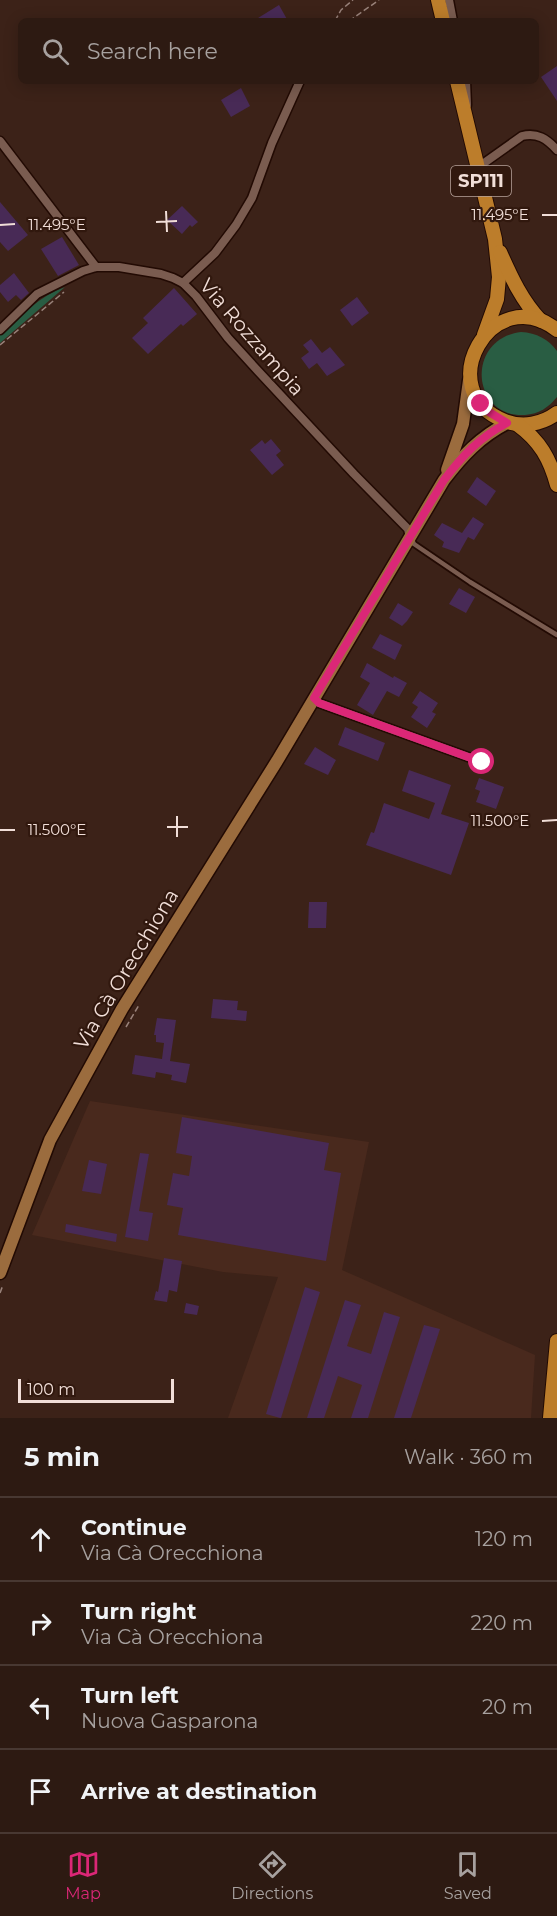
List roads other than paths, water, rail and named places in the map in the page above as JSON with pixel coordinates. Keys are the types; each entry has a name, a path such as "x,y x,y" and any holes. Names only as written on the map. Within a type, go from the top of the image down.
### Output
{"main road":[{"path":"438,0 442,18"},
{"name":"SP111","path":"458,84 495,239 499,286 490,322 474,353 470,374"},
{"name":"SP111","path":"495,239 516,286 533,313 552,325"},
{"name":"SP111","path":"484,334 501,322 511,319 531,318 552,325"},
{"path":"470,374 471,385 481,404 489,412 530,434 546,454 557,485"},
{"name":"Via Cà Orecchiona","path":"444,480 463,424 470,374"},
{"path":"512,424 541,422 557,413"},
{"name":"Via Cà Orecchiona","path":"2,1278 50,1140 122,1009 277,761 444,480 468,450 494,430 512,424"},
{"path":"550,1418 557,1341"}],"street":[{"path":"449,0 452,18"},
{"path":"183,283 215,253 252,198 272,143 299,84"},
{"path":"466,84 467,123"},
{"path":"477,168 522,136 542,137 557,150"},
{"path":"0,141 96,267"},
{"name":"Via Rozzampia","path":"0,330 38,294 83,271 96,267 141,270 161,274 183,283 258,371 408,529 410,537"},
{"path":"314,698 319,703 482,762"}],"lane":[{"path":"410,537 414,544 470,582 557,635"}]}
